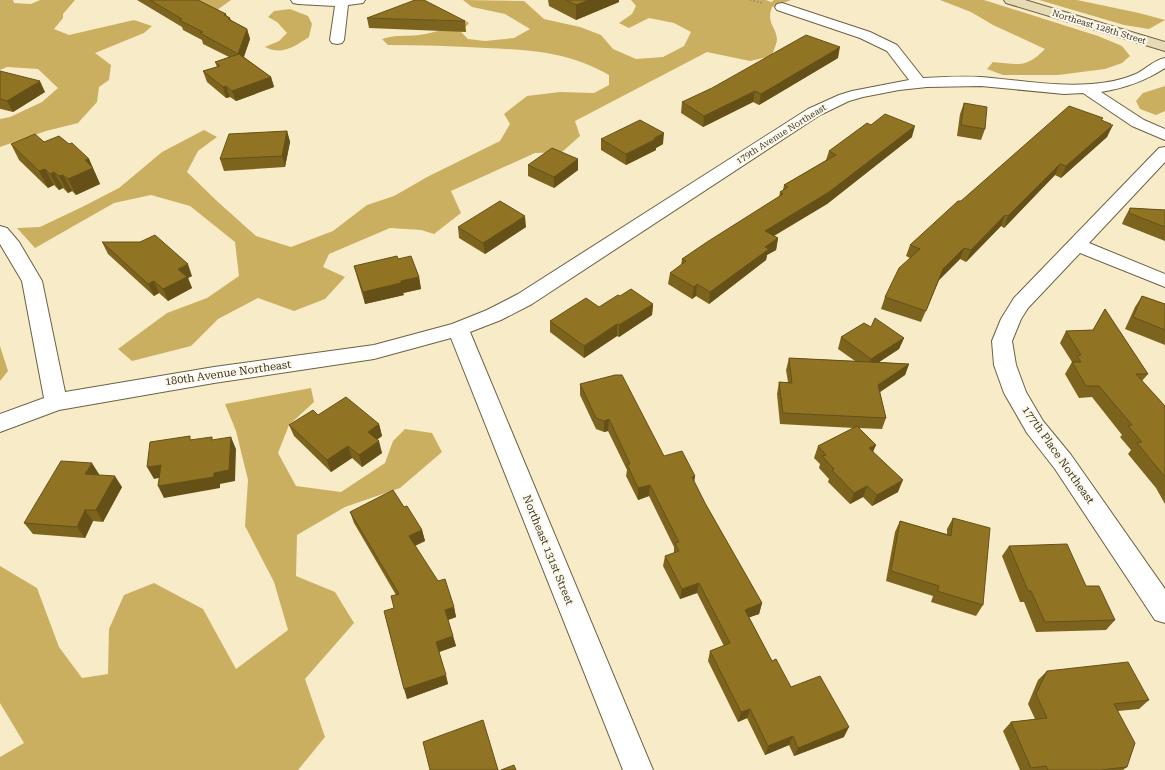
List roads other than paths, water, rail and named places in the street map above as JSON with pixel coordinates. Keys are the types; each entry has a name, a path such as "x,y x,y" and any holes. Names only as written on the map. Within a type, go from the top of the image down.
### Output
{"street":[{"path":"298,0 342,2 358,0"},
{"name":"Northeast 128th Street","path":"1011,0 1165,47"},
{"path":"337,40 342,2"},
{"path":"782,7 865,35 892,48 919,83"},
{"name":"179th Avenue Northeast","path":"458,329 494,315 525,298 814,112 844,98 877,90 919,83 957,81 1088,90 1126,83 1156,69 1165,62"},
{"path":"1088,90 1138,123 1165,135"},
{"name":"177th Place Northeast","path":"1165,152 1021,303 1011,319 1002,341 1005,365 1015,393 1035,427 1063,462 1165,611"},
{"path":"0,232 12,246 32,281 56,402"},
{"path":"1076,244 1165,281"},
{"name":"180th Avenue Northeast","path":"0,423 56,402 214,375 374,352 458,329"},
{"name":"Northeast 131st Street","path":"458,329 638,770"}]}
